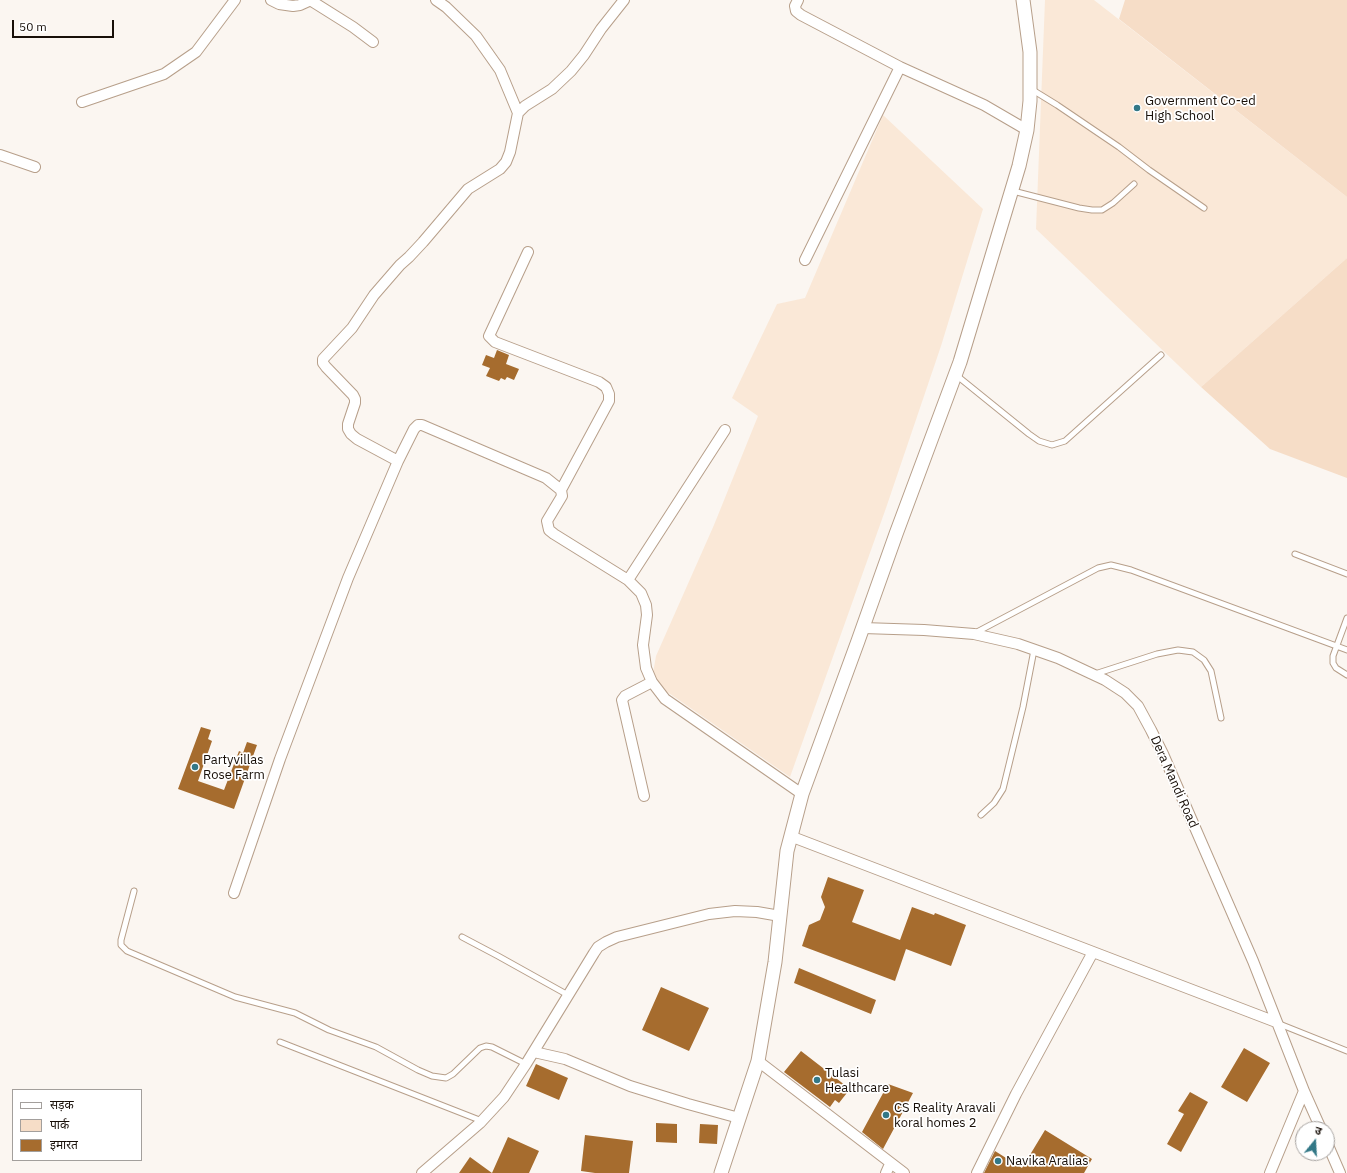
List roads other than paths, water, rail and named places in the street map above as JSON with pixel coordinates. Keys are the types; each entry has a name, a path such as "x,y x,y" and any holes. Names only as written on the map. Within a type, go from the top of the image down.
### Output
{"street":[{"path":"82,102 169,71 196,52 235,0"},
{"path":"271,0 279,4 293,6 300,5 311,0 354,27 373,42"},
{"path":"436,0 448,4 476,36 500,70 518,113"},
{"path":"398,461 357,439 351,434 348,429 348,424 355,399 353,395 326,367 323,363 323,359 352,328 374,295 423,242 468,189 500,169 506,162 510,152 518,113 525,106 552,89 571,71 624,0"},
{"path":"798,0 795,6 796,11 801,15 900,67 984,105 1027,130"},
{"path":"721,1173 758,1061 775,962 787,851 802,794 955,374 1019,166 1027,130 1030,102 1030,52 1023,0"},
{"path":"805,260 900,67"},
{"path":"0,155 35,167"},
{"path":"528,252 489,336 495,342 599,382 606,387 609,394 608,401 561,490 562,496 547,521 549,530 628,580 641,593 646,605 647,615 643,645 646,668 652,682 665,699 802,794"},
{"path":"234,893 280,759 348,578 398,461 414,429 422,425 546,478 561,490"},
{"path":"628,580 725,430"},
{"name":"Dera Mandi Road","path":"863,628 924,630 974,634 1018,644 1058,658 1105,680 1125,693 1138,706 1151,730 1253,961 1304,1092 1317,1121"},
{"path":"644,796 622,700 625,696 652,682"},
{"path":"790,836 1276,1022"},
{"path":"422,1173 482,1121 504,1097 534,1052 598,947 617,938 709,914 735,911 757,912 780,916"},
{"path":"977,1173 1016,1094 1093,952"},
{"path":"534,1052 565,1060 630,1086 739,1118"},
{"path":"758,1061 888,1168 904,1173"},
{"path":"1270,1173 1304,1092"},
{"path":"1335,1161 1340,1173"}],"lane":[{"path":"1030,89 1057,105 1119,147 1204,208"},
{"path":"1012,191 1079,208 1102,210 1113,203 1134,184"},
{"path":"955,374 1034,438 1052,445 1065,442 1161,355"},
{"path":"1295,554 1347,574"},
{"path":"974,634 1098,568 1111,564 1131,570 1347,650"},
{"path":"1347,618 1333,656 1333,663 1336,668 1347,674"},
{"path":"982,816 994,803 1003,788 1020,720 1034,650"},
{"path":"1092,675 1157,654 1178,650 1193,652 1204,660 1210,671 1221,718"},
{"path":"134,891 121,940 121,945 127,951 235,997 295,1013 346,1037 376,1047 432,1076 446,1078 453,1074 480,1048 486,1046 492,1047 526,1064"},
{"path":"462,937 568,996"},
{"path":"1276,1022 1347,1051"},
{"path":"280,1042 482,1121"}],"place":[{"name":"Government Co-ed High School","path":"1137,108"},
{"name":"Partyvillas Rose Farm","path":"195,767"},
{"name":"Tulasi Healthcare","path":"817,1080"},
{"name":"CS Reality Aravali koral homes 2","path":"886,1115"},
{"name":"Navika Aralias","path":"998,1161"}]}
